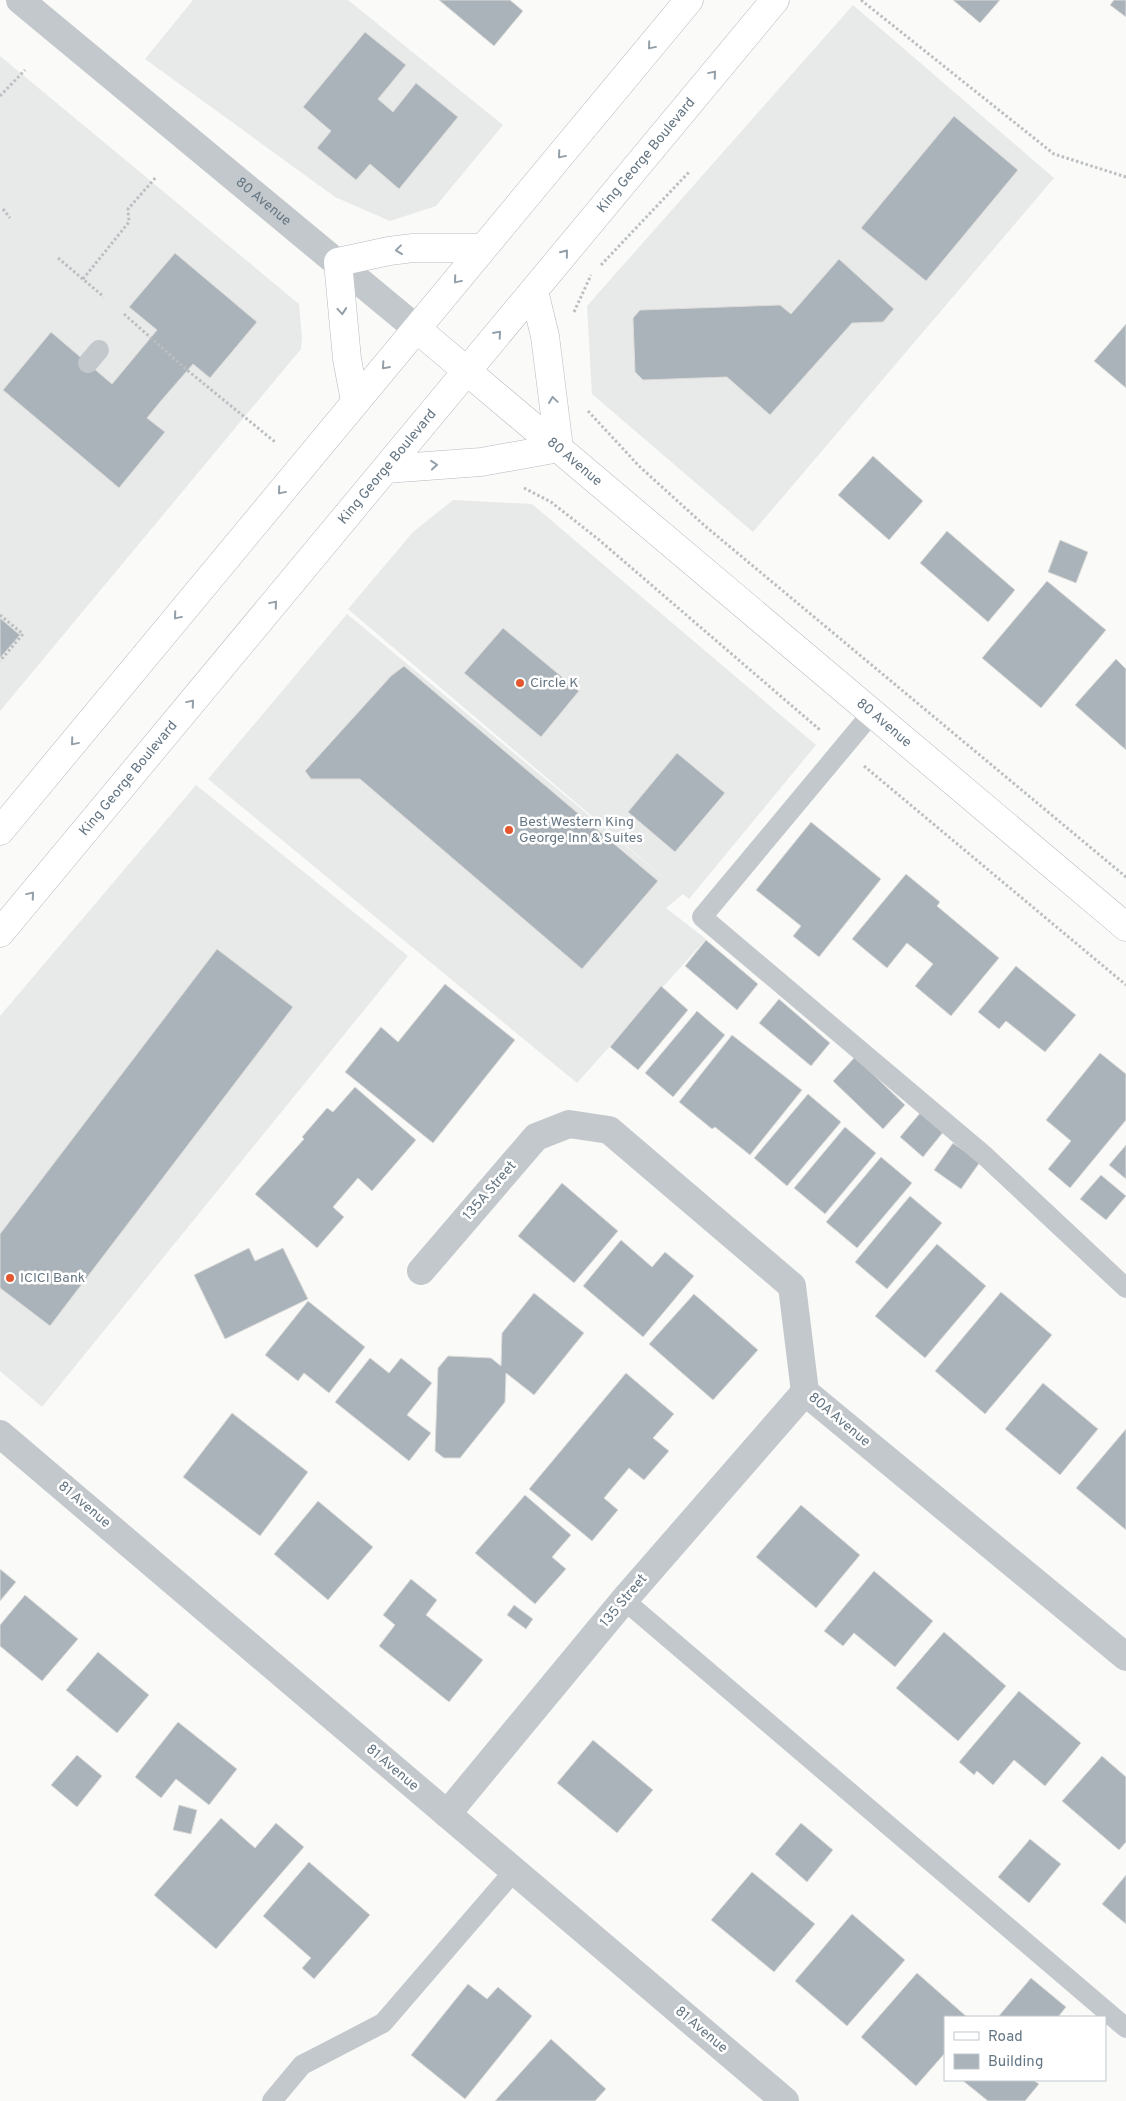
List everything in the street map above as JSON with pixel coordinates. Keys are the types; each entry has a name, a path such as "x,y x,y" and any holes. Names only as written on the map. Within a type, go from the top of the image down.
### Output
{"main road":[{"path":"0,831 689,0"},
{"name":"King George Boulevard","path":"0,933 775,0"},
{"path":"355,402 347,359 338,262 413,248 483,248"},
{"path":"386,469 481,462 559,448 545,336 534,291"},
{"name":"80 Avenue","path":"417,329 1126,927"}],"street":[{"name":"80 Avenue","path":"20,0 417,329"},
{"name":"135A Street","path":"421,1271 536,1137 569,1124"},
{"name":"80A Avenue","path":"569,1124 609,1130 792,1286 805,1392 1126,1657"},
{"name":"135 Street","path":"447,1814 624,1600 805,1392"},
{"name":"81 Avenue","path":"1,1436 785,2101"}],"lane":[{"path":"872,713 702,917 984,1156 1126,1288"},
{"path":"624,1600 1126,2028"},
{"path":"272,2101 302,2066 383,2023 514,1871"}],"path":[{"path":"862,0 1054,154 1126,177"},
{"path":"0,96 25,70"},
{"path":"573,313 592,274 690,171"},
{"path":"83,279 129,222 128,209 156,177"},
{"path":"3,209 10,218"},
{"path":"58,258 104,297"},
{"path":"124,314 187,370 274,442"},
{"path":"584,407 639,466 705,526 1126,877"},
{"path":"518,485 551,502 598,539 820,730"},
{"path":"0,615 23,634 0,661"},
{"path":"862,764 1126,986"}],"shaded area":[{"path":"193,0 348,0 503,125 436,206 390,221 335,197 145,59"},
{"path":"853,5 1054,178 753,532 592,394 587,306"},
{"path":"0,56 299,304 302,337 301,349 0,711"},
{"path":"453,500 532,504 816,745 689,899 683,894 666,908 706,939 577,1083 208,779 347,614 674,886 348,609 413,532"},
{"path":"196,785 408,956 42,1407 0,1371 0,1016"}],"building":[{"path":"439,0 510,0 523,11 494,46"},
{"path":"953,0 1000,0 980,23"},
{"path":"1114,0 1126,0 1126,17 1110,5"},
{"path":"365,32 406,65 378,99 393,112 416,83 458,117 399,189 370,164 356,180 317,148 331,131 303,107"},
{"path":"954,116 1018,170 926,281 861,228"},
{"path":"175,253 257,322 210,378 193,364 160,402 147,418 165,432 119,488 3,390 51,332 112,384 157,330 129,307"},
{"path":"839,259 894,309 883,322 852,323 770,415 727,377 643,380 635,372 633,318 640,310 780,305 791,314"},
{"path":"1126,324 1126,388 1094,361"},
{"path":"873,456 923,501 889,540 838,495"},
{"path":"947,531 1015,590 988,622 920,563"},
{"path":"1060,540 1088,552 1076,583 1048,572"},
{"path":"1047,581 1106,630 1041,708 982,658"},
{"path":"0,618 20,635 0,658"},
{"path":"503,628 579,691 541,737 464,673"},
{"path":"1116,659 1126,669 1126,750 1075,705"},
{"name":"Best Western King George Inn & Suites","path":"404,666 658,881 582,969 360,779 311,779 305,771 391,676"},
{"path":"677,753 725,793 675,852 628,812"},
{"path":"811,822 881,879 819,957 793,936 801,926 756,890"},
{"path":"906,874 940,902 937,906 999,958 951,1016 915,986 933,964 907,943 887,968 852,939"},
{"path":"706,940 758,984 737,1010 685,966"},
{"path":"217,949 293,1007 50,1326 0,1288 0,1234"},
{"path":"1016,966 1076,1015 1045,1052 1006,1021 999,1029 978,1012"},
{"path":"445,984 515,1040 433,1143 345,1072 381,1027 398,1042"},
{"path":"661,986 688,1010 638,1070 610,1047"},
{"path":"779,999 830,1043 811,1066 759,1023"},
{"path":"697,1011 725,1035 673,1097 645,1073"},
{"path":"732,1035 802,1090 750,1155 715,1127 712,1129 679,1102"},
{"path":"1100,1053 1126,1074 1126,1120 1070,1188 1048,1169 1071,1141 1046,1120"},
{"path":"855,1057 905,1105 883,1129 833,1081"},
{"path":"355,1087 416,1140 372,1191 358,1178 333,1207 344,1217 317,1248 255,1194 304,1139 302,1137 327,1108 333,1112"},
{"path":"808,1094 841,1122 787,1186 754,1158"},
{"path":"921,1112 944,1131 923,1157 900,1137"},
{"path":"845,1127 876,1153 825,1214 794,1188"},
{"path":"953,1143 980,1162 961,1189 934,1170"},
{"path":"1126,1145 1126,1179 1109,1165"},
{"path":"881,1157 912,1183 857,1248 826,1222"},
{"path":"1101,1175 1126,1196 1106,1220 1080,1199"},
{"path":"562,1183 618,1231 574,1283 518,1236"},
{"path":"910,1196 942,1223 887,1289 855,1262"},
{"path":"621,1240 652,1267 665,1252 694,1276 643,1337 583,1286"},
{"path":"937,1244 986,1286 925,1358 875,1316"},
{"path":"249,1248 255,1261 283,1248 308,1299 225,1339 194,1275"},
{"path":"1001,1292 1052,1335 985,1414 935,1371"},
{"path":"534,1293 584,1333 534,1395 506,1373 505,1402 460,1458 444,1458 435,1451 438,1368 448,1356 491,1358 501,1366 502,1333"},
{"path":"694,1294 758,1350 713,1400 649,1344"},
{"path":"308,1301 365,1347 329,1393 304,1373 298,1381 265,1355"},
{"path":"370,1358 389,1373 401,1358 432,1383 407,1415 431,1433 409,1461 335,1402"},
{"path":"626,1373 674,1414 653,1438 669,1451 644,1480 629,1468 604,1498 618,1510 592,1541 529,1489"},
{"path":"1043,1383 1098,1429 1060,1475 1005,1429"},
{"path":"232,1413 308,1472 260,1536 183,1477"},
{"path":"1126,1429 1126,1530 1076,1488"},
{"path":"525,1495 571,1535 552,1557 566,1569 535,1604 475,1553"},
{"path":"318,1501 373,1547 328,1600 274,1554"},
{"path":"801,1505 860,1555 816,1608 756,1557"},
{"path":"0,1569 16,1582 0,1601"},
{"path":"874,1571 933,1621 895,1667 854,1633 843,1646 824,1631"},
{"path":"411,1579 437,1600 426,1615 483,1660 449,1702 379,1646 395,1625 383,1615"},
{"path":"25,1595 78,1639 42,1681 0,1646 0,1625"},
{"path":"514,1605 533,1619 526,1629 507,1615"},
{"path":"944,1632 1006,1686 958,1741 896,1688"},
{"path":"98,1652 149,1695 117,1733 66,1690"},
{"path":"1019,1691 1081,1743 1045,1786 1014,1760 993,1785 977,1771 974,1775 959,1762"},
{"path":"178,1722 237,1769 209,1805 176,1779 161,1798 135,1777"},
{"path":"593,1740 653,1790 617,1833 557,1783"},
{"path":"77,1755 102,1776 77,1807 51,1785"},
{"path":"1102,1756 1126,1777 1126,1842 1119,1850 1062,1801"},
{"path":"179,1805 197,1810 191,1834 173,1830"},
{"path":"221,1818 255,1848 276,1823 304,1847 216,1949 154,1895"},
{"path":"801,1823 833,1850 807,1882 775,1854"},
{"path":"1030,1839 1061,1864 1029,1903 998,1877"},
{"path":"309,1862 370,1915 314,1979 302,1968 311,1958 263,1916"},
{"path":"752,1872 815,1924 774,1972 711,1920"},
{"path":"1126,1875 1126,1924 1102,1904"},
{"path":"852,1914 905,1960 847,2026 795,1981"},
{"path":"917,1973 966,2016 944,2016 944,2054 916,2086 861,2037"},
{"path":"1031,1978 1066,2007 1059,2016 999,2016"},
{"path":"468,1984 487,1999 498,1987 532,2016 465,2099 411,2055"},
{"path":"551,2039 606,2089 595,2101 495,2101"},
{"path":"963,2081 1034,2081 1039,2084 1025,2101 988,2101"}],"place":[{"name":"Circle K","path":"520,683"},
{"name":"Best Western King George Inn & Suites","path":"509,830"},
{"name":"ICICI Bank","path":"10,1278"}]}
